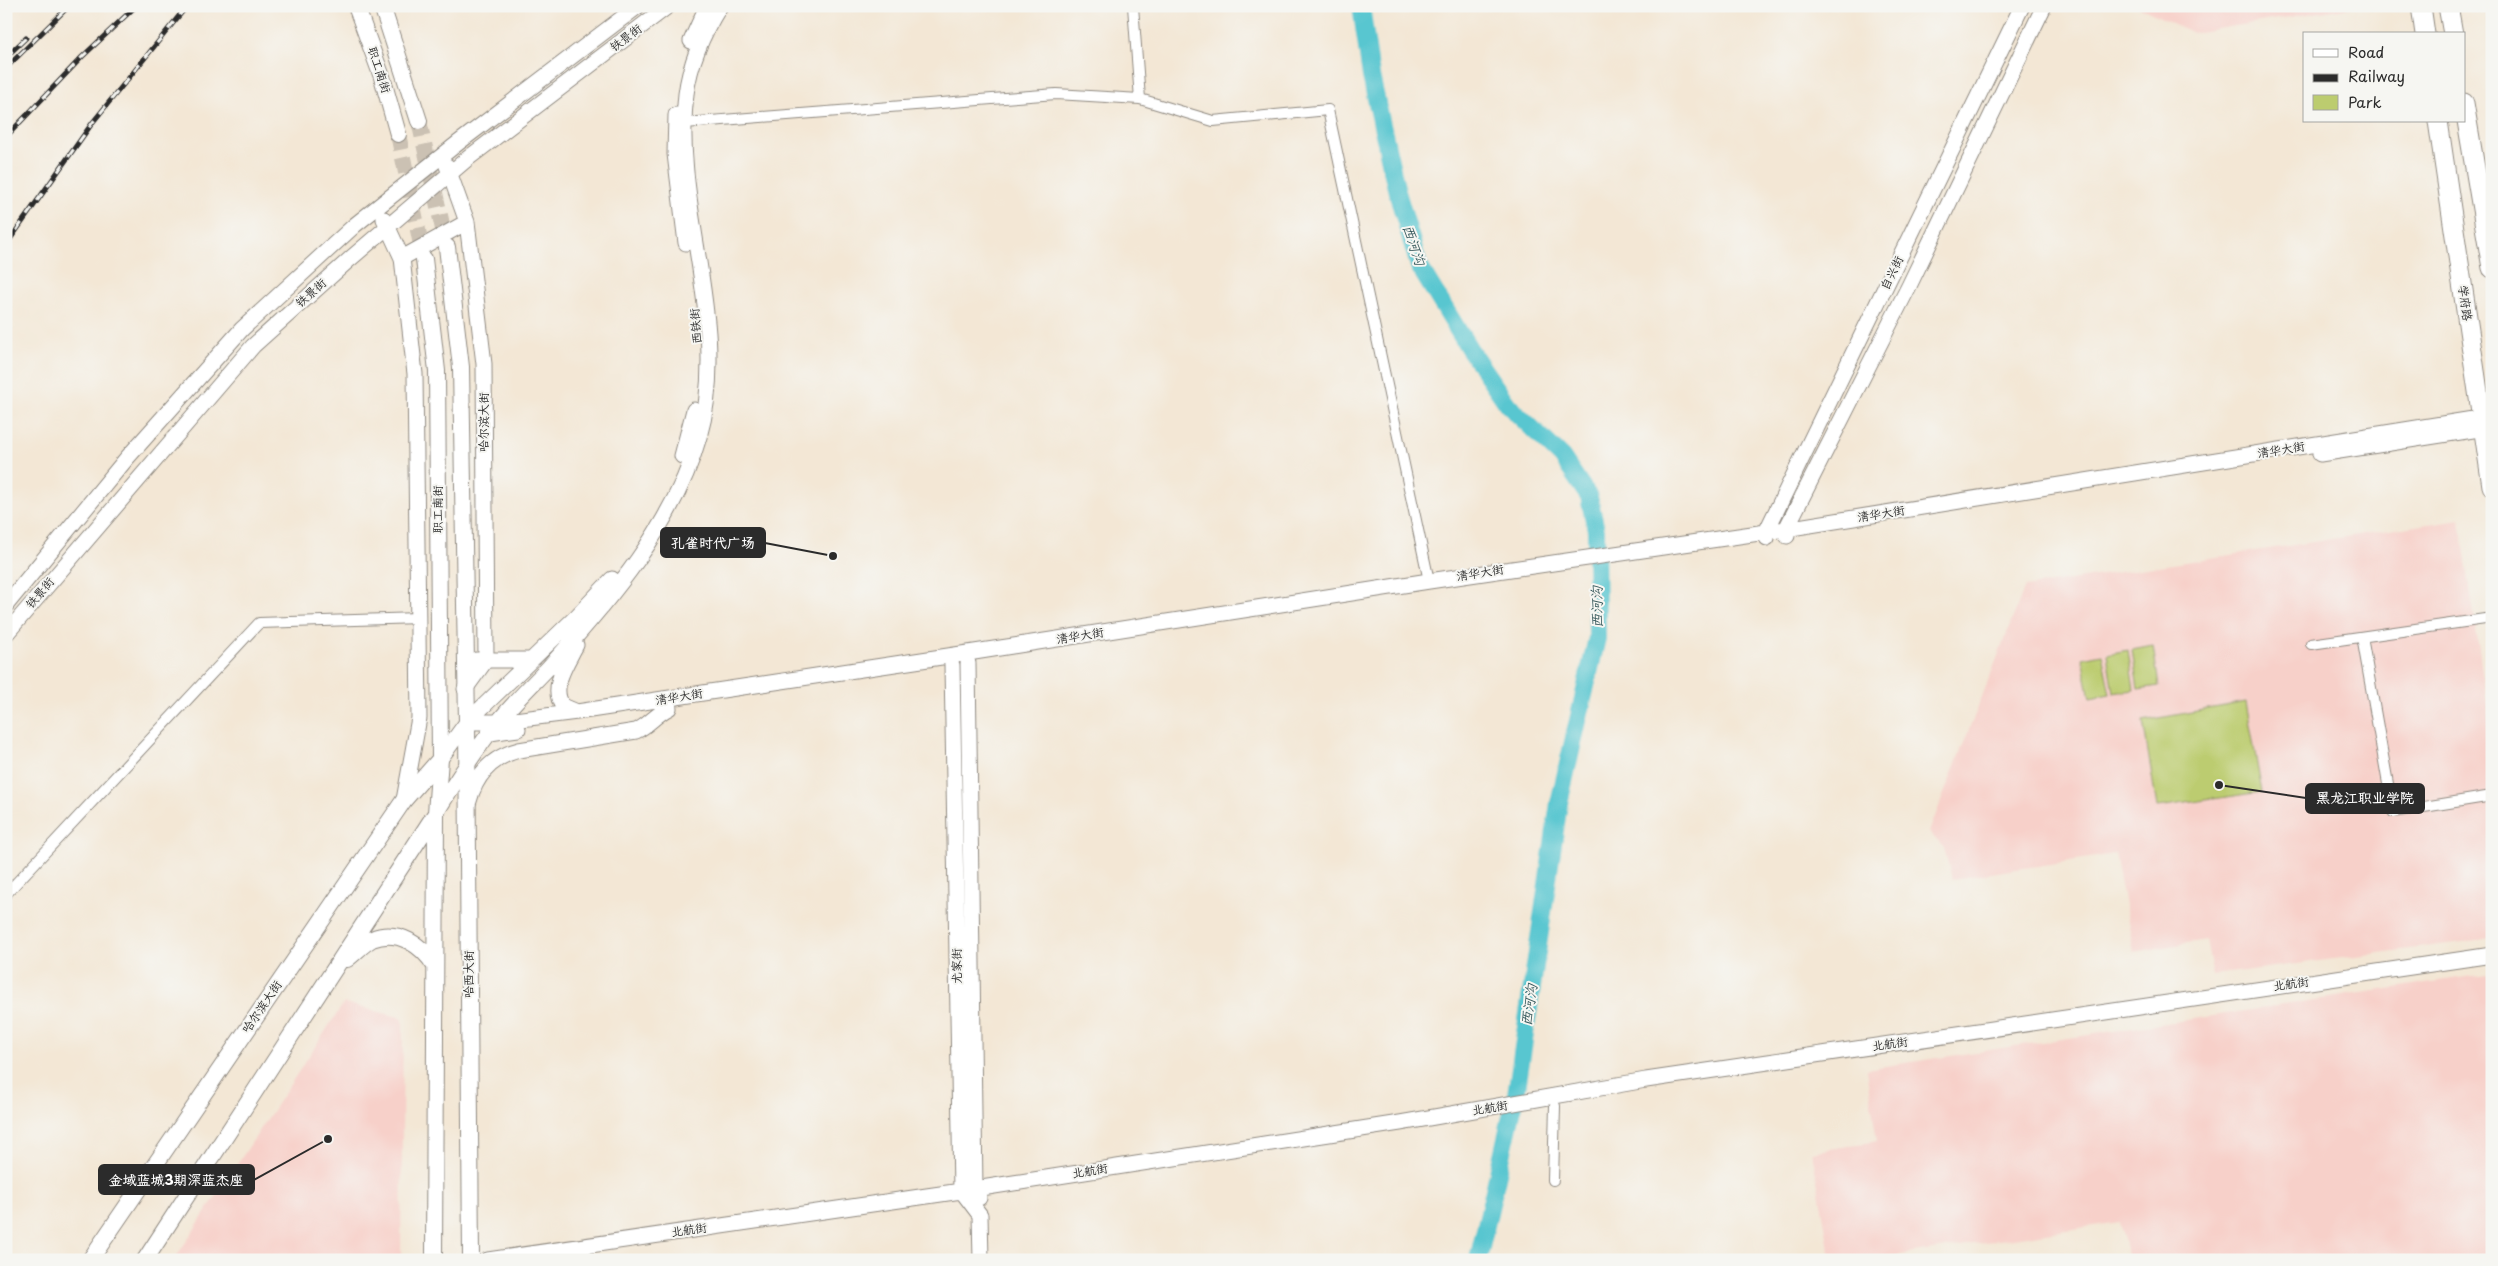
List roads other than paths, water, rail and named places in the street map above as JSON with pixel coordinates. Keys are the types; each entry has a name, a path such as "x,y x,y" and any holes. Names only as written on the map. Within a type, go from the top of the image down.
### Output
{"highway":[{"path":"2422,6 2426,32"},
{"path":"2448,6 2453,32"},
{"path":"2466,115 2492,268"},
{"name":"学府路","path":"2438,122 2487,422 2492,486"}],"main road":[{"name":"职工南街","path":"356,6 382,77 398,134"},
{"name":"职工南街","path":"382,6 419,121"},
{"name":"铁景街","path":"6,605 127,458 242,329 379,206 443,154 638,6"},
{"name":"铁景街","path":"6,634 253,346 450,173 668,6"},
{"name":"西铁街","path":"585,620 646,529 680,462 694,410 698,386 699,350 677,175 675,136 682,71 690,44 707,6"},
{"name":"西铁街","path":"585,620 659,527 686,475 700,435 708,379 708,342 688,173 685,123 686,93 698,49 720,6"},
{"name":"自兴街","path":"1767,536 2022,6"},
{"name":"自兴街","path":"1786,534 1909,286 2044,6"},
{"name":"哈尔滨大街","path":"443,154 467,222 484,364 486,660"},
{"path":"379,206 402,258 415,374 419,718 404,800"},
{"path":"402,258 467,222"},
{"name":"职工南街","path":"447,247 461,367 465,689"},
{"name":"职工南街","path":"424,259 437,371 440,759"},
{"name":"清华大街","path":"467,722 494,728 669,708 968,663 1505,574 1786,534 2487,422"},
{"name":"清华大街","path":"494,728 577,712 1429,581 1505,574"},
{"path":"434,1260 436,813 440,759 467,722 529,660 585,620"},
{"path":"577,712 564,706 557,692 562,672 585,620"},
{"path":"145,1260 338,966 467,763 585,620"},
{"path":"465,689 486,660"},
{"path":"466,661 529,660"},
{"name":"尤家街","path":"968,663 968,1190"},
{"name":"尤家街","path":"952,665 968,1190 987,1212 988,1260"},
{"name":"哈西大街","path":"465,689 467,722 471,1260"},
{"path":"467,808 478,778 492,762 502,755 519,750 636,731 645,726 656,714 669,708"},
{"name":"哈尔滨大街","path":"90,1260 404,800 440,759"},
{"path":"338,966 372,940 384,937 401,938 412,942 423,949 435,966"},
{"name":"北航街","path":"488,1260 968,1190 1407,1122 1644,1080 2492,955"},
{"path":"968,1190 980,1215 981,1260"}],"street":[{"path":"1133,6 1140,98"},
{"path":"685,123 1056,94 1140,98 1213,121 1328,110 1429,581"},
{"path":"6,894 259,623 418,618"},
{"path":"2311,644 2492,618"},
{"path":"2362,637 2394,812 2492,796"},
{"path":"1553,1180 1555,1106"}],"waterway":[{"name":"西河沟","path":"1361,6 1371,76 1397,192 1419,266 1470,350 1508,405 1562,457 1589,497 1596,530 1597,638 1559,803 1516,1095 1478,1260"}],"tunnel":[{"path":"419,121 447,247"},
{"path":"398,134 424,259"}],"railway":[{"path":"6,68 69,6"},
{"path":"6,137 82,57 136,6"},
{"path":"6,245 93,122 187,6"},
{"path":"6,57 26,38"}],"place":[{"name":"孔雀时代广场","path":"833,556"},
{"name":"黑龙江职业学院","path":"2219,785"},
{"name":"金域蓝城3期深蓝杰座","path":"328,1139"}]}
